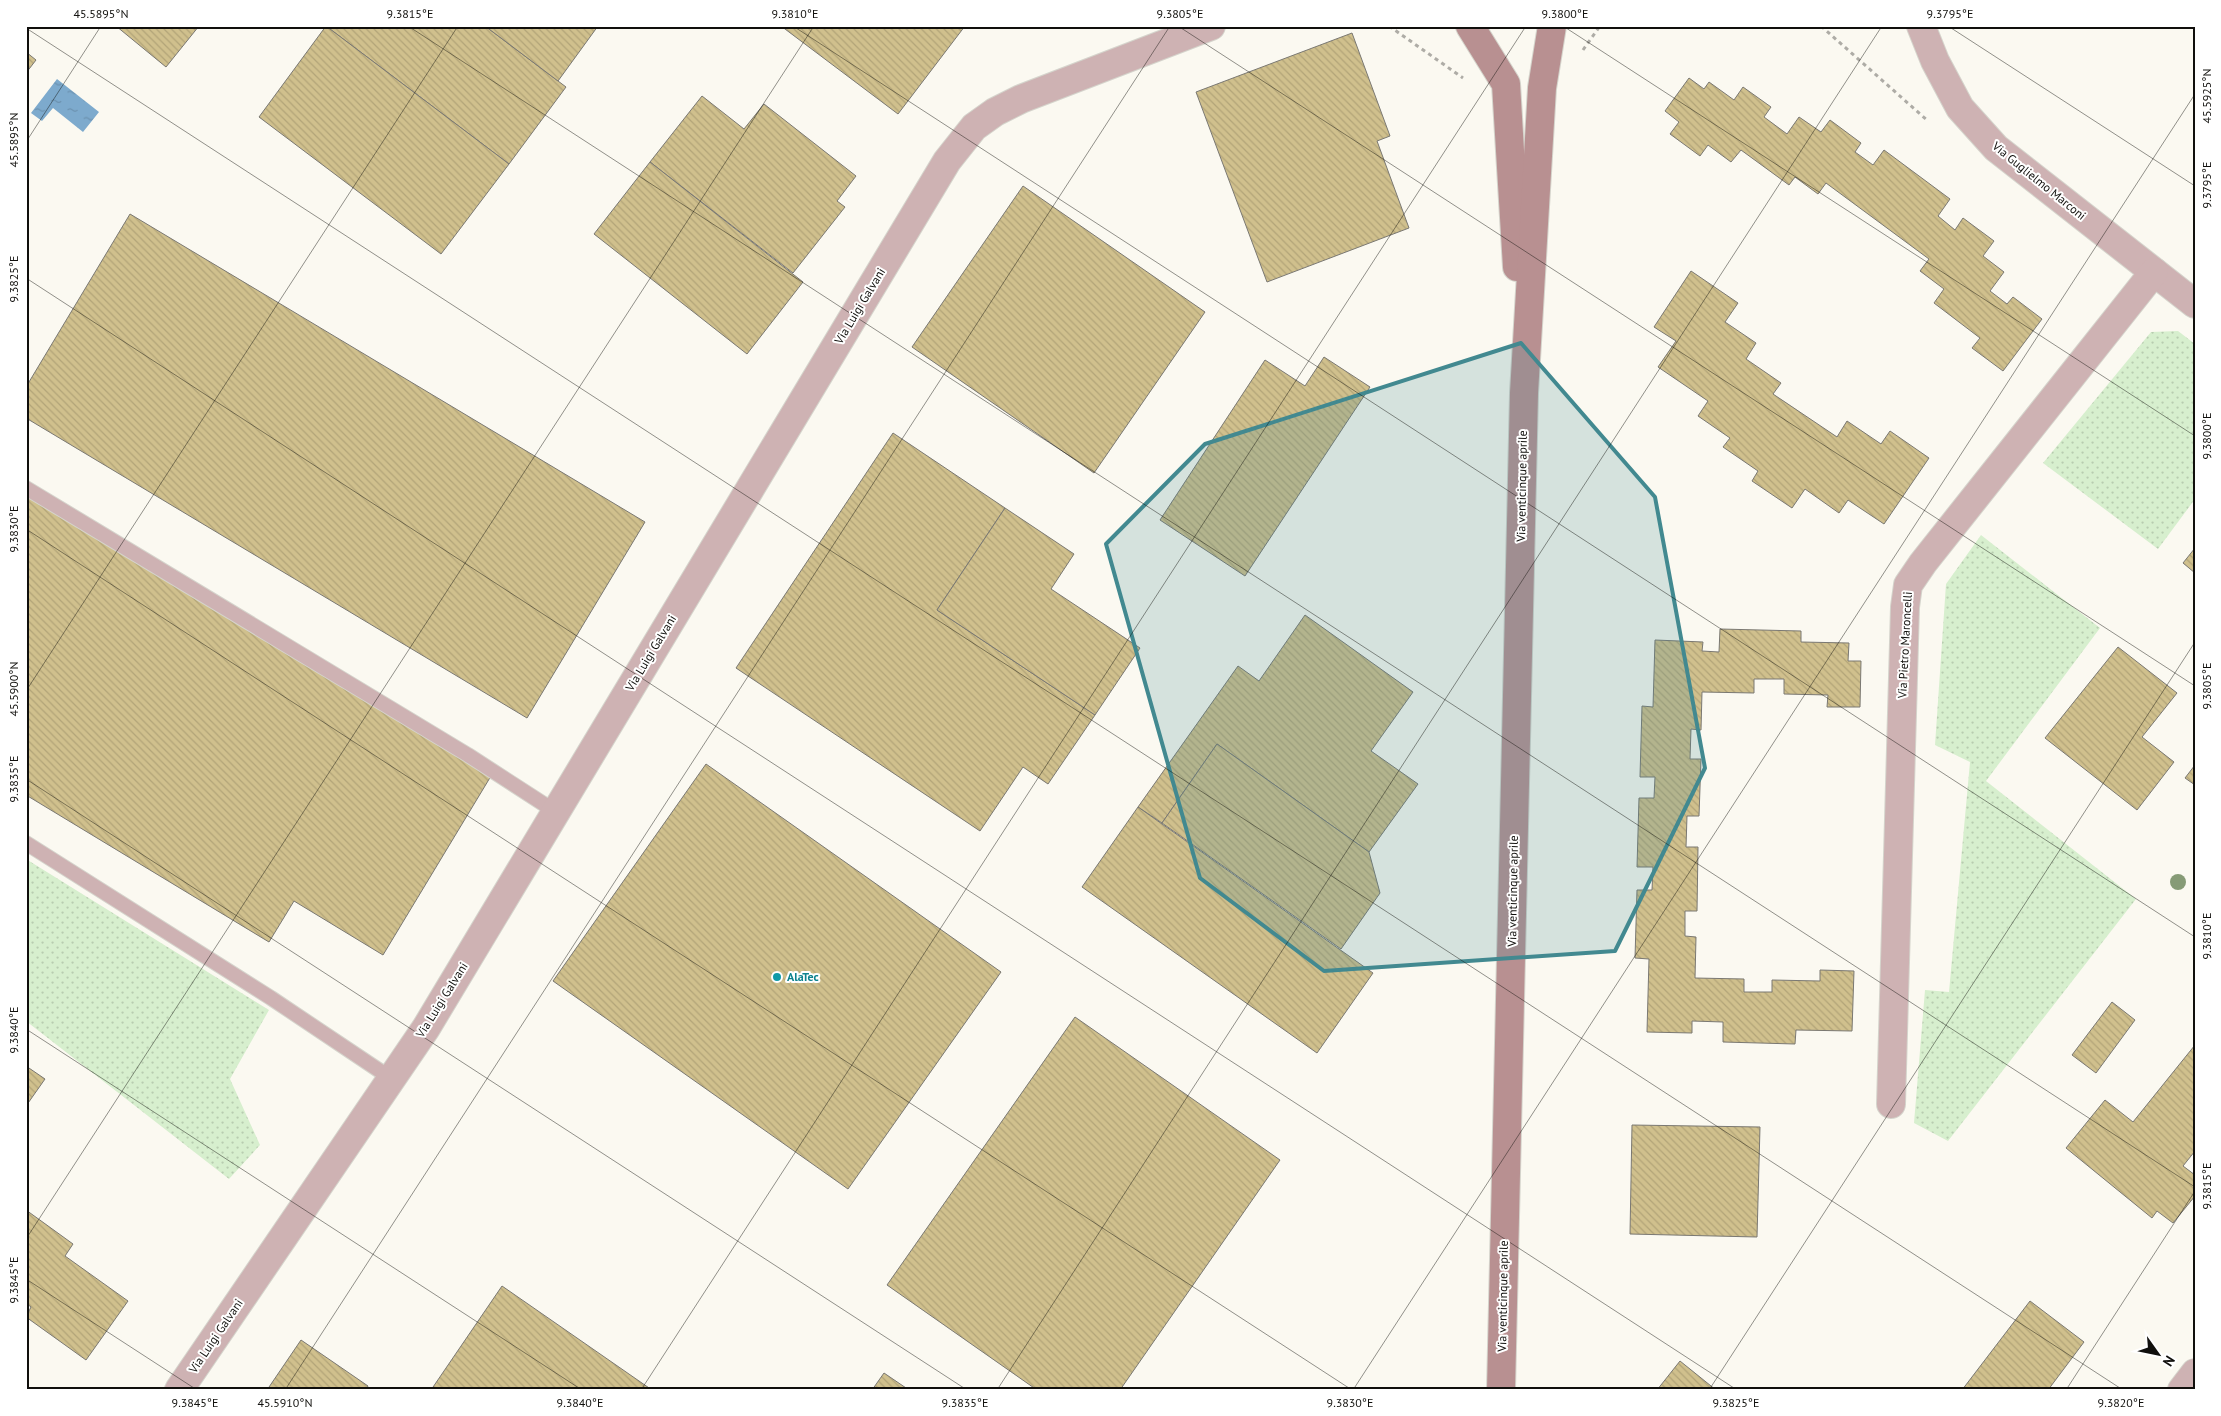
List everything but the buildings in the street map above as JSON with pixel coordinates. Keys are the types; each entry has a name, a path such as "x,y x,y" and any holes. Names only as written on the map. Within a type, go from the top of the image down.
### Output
{"street":[{"name":"Via Luigi Galvani","path":"179,1390 426,1028 948,160 974,127 995,112 1021,100 1211,26"},
{"name":"Via venticinque aprile","path":"1470,26 1506,84 1524,392"},
{"name":"Via venticinque aprile","path":"1501,1390 1524,392 1542,88 1552,26"},
{"name":"Via Guglielmo Marconi","path":"1921,26 1935,61 1960,108 1996,148 2195,304"},
{"name":"Via Pietro Maroncelli","path":"1891,1104 1905,607 1908,585 1923,563 2154,272"},
{"path":"2182,1390 2195,1373"}],"lane":[{"path":"26,488 468,755 556,812"},
{"path":"26,843 263,993 392,1079"}],"highlighted area":[{"path":"1521,343 1655,497 1705,768 1615,951 1324,971 1200,878 1106,544 1205,444"}],"green space":[{"path":"2178,331 2195,344 2195,499 2158,549 2043,463 2151,332"},
{"path":"1981,535 2100,628 1986,781 2136,899 1948,1141 1914,1123 1925,990 1949,992 1970,762 1935,745 1946,584"},
{"path":"26,859 269,1010 230,1079 260,1145 229,1179 26,1021"}],"water":[{"path":"57,79 99,112 83,132 53,108 42,121 31,113"}],"place":[{"name":"AlaTec","path":"777,977"}]}
